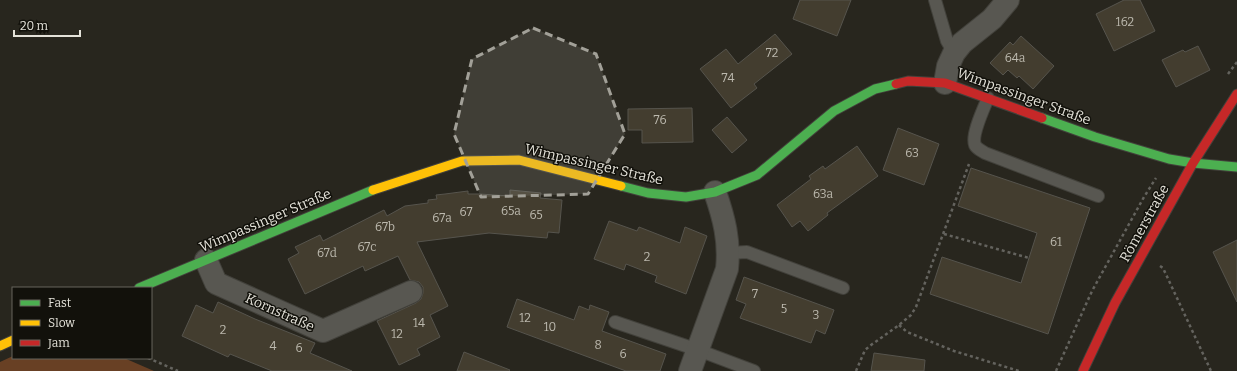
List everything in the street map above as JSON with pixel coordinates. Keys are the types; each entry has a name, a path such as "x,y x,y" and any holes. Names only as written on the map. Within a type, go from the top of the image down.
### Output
{"street":[{"path":"945,83 948,66 954,53 962,43 992,18 1008,0"},
{"name":"Wimpassinger Straße","path":"141,287 370,191 462,160 519,160 648,193 686,197 715,192 757,174 834,111 875,89 908,81 945,83 1095,137 1169,159 1237,167"},
{"name":"Römerstraße","path":"1084,371 1115,303 1193,163 1237,94"},
{"path":"690,371 727,269 729,252 725,225 715,192"},
{"name":"Kornstraße","path":"206,260 216,283 323,331 411,292"},
{"path":"0,346 12,340"}],"lane":[{"path":"935,0 947,41 954,53"},
{"path":"988,98 974,135 976,147 985,153 1098,196"},
{"path":"729,252 747,252 843,288"},
{"path":"616,322 754,371"}],"path":[{"path":"856,371 865,350 911,315 916,307 976,147"},
{"path":"944,234 1029,258"},
{"path":"1142,256 1164,268 1211,371"},
{"path":"899,325 907,332 954,351 1019,371"},
{"path":"150,359 178,371"}],"highlighted area":[{"path":"533,28 596,54 625,134 588,194 481,197 454,134 472,59"}],"shaded area":[{"path":"12,356 12,359 126,359 154,371 0,371 0,362"}],"building":[{"path":"800,0 851,0 837,36 793,19"},
{"path":"1124,0 1140,0 1155,31 1114,51 1096,14"},
{"path":"775,34 792,54 754,84 757,88 731,108 700,69 726,49 738,64"},
{"path":"1021,36 1054,66 1033,89 1019,76 1017,78 1008,70 1003,75 990,63 1010,42 1013,45"},
{"path":"1198,46 1210,70 1176,87 1162,60 1183,50 1185,52"},
{"path":"692,108 693,142 642,143 642,130 628,130 628,109"},
{"path":"727,117 747,140 732,153 712,130"},
{"path":"898,128 939,144 924,185 883,170"},
{"path":"857,146 878,176 827,213 828,215 808,231 800,221 792,227 777,205 811,179 809,176 823,166 825,169"},
{"path":"971,168 1090,208 1048,334 930,294 942,257 1021,283 1037,233 958,206"},
{"path":"510,190 541,193 540,198 562,200 559,233 548,232 547,238 489,233 417,242 448,306 430,315 440,337 417,349 420,355 399,365 377,321 416,303 421,299 423,287 419,282 410,280 398,256 365,271 363,266 305,294 288,259 299,253 295,247 320,235 323,241 384,210 387,216 405,206 428,203 428,200 437,199 436,195 468,191 468,194 510,196"},
{"path":"609,221 637,231 639,227 680,243 685,227 707,236 686,294 655,282 657,276 626,264 624,270 594,259"},
{"path":"1237,240 1237,302 1213,252"},
{"path":"744,277 834,310 825,334 816,330 811,343 740,318 746,304 736,300"},
{"path":"517,299 574,320 579,306 589,310 590,305 609,312 602,331 666,354 660,371 626,371 507,327"},
{"path":"218,302 255,319 315,343 310,353 352,371 272,371 230,354 228,357 182,336 196,305 213,313"},
{"path":"464,352 510,370 457,371"},
{"path":"874,353 925,360 924,371 871,371"}],"traffic: fast":[{"path":"621,186 648,193 686,197 715,192 757,175 834,111 875,89 896,84"},
{"path":"1042,118 1095,137 1169,159 1237,167"},
{"path":"141,287 373,190"}],"traffic: slow":[{"path":"373,190 462,161 519,160 621,186"},
{"path":"0,346 12,340"}],"traffic: jam":[{"path":"896,84 908,81 945,83 1042,118"},
{"path":"1083,371 1115,303 1193,163 1237,94"}]}
